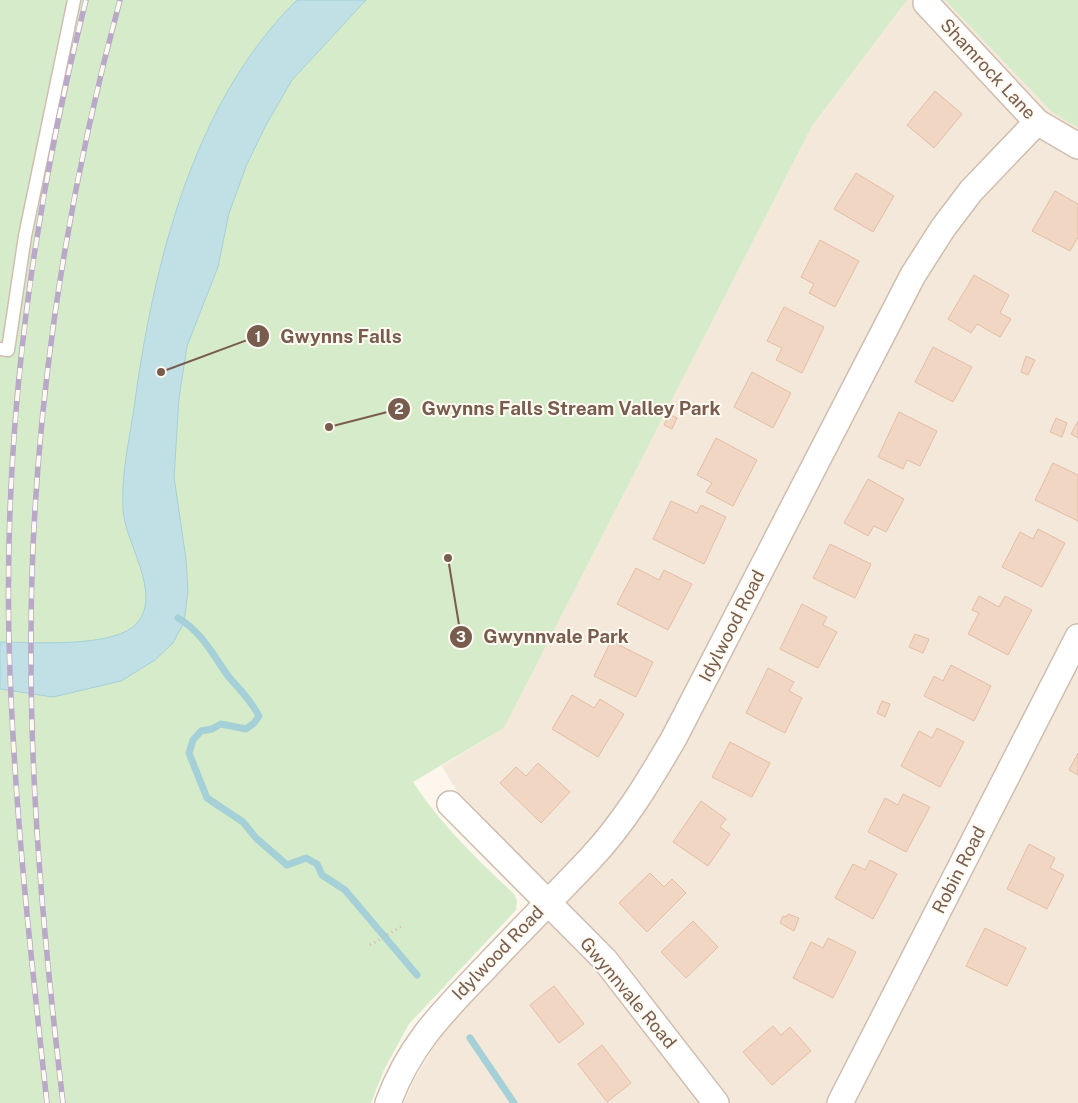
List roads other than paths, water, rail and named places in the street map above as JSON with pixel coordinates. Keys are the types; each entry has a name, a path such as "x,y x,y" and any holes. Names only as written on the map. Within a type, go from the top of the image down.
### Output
{"street":[{"name":"Shamrock Lane","path":"926,3 1037,122 1078,146"},
{"name":"Idylwood Road","path":"388,1103 398,1077 420,1038 547,902 591,858 622,821 674,738 913,274 943,228 971,191 1037,122"},
{"name":"Robin Road","path":"840,1103 1078,637"},
{"name":"Gwynnvale Road","path":"450,804 605,960 716,1103"}],"lane":[{"path":"0,349 8,350 25,236 74,0"}],"water":[{"path":"297,0 366,0 292,80 266,125 247,164 229,213 218,267 187,346 179,398 174,477 186,559 188,591 184,622 173,643 155,660 121,681 53,697 0,689 0,642 52,643 112,637 127,631 138,622 144,610 146,596 144,582 125,522 123,484 142,354 166,244 183,190 204,137 230,87 261,41"}],"waterway":[{"path":"178,618 200,637 228,676 249,700 259,716 246,729 221,724 212,729 201,731 193,740 189,753 207,798 243,822 256,838 287,865 306,858 317,864 322,875 345,890 417,975"},
{"path":"470,1038 514,1103"}],"railway":[{"path":"47,1103 18,815 14,757 9,641 11,479 17,399 37,238 67,78 86,0"},
{"path":"63,1103 50,988 33,756 31,640 37,479 54,317 67,237 82,157 120,0"}],"place":[{"name":"Gwynns Falls","path":"161,372"},
{"name":"Gwynns Falls Stream Valley Park","path":"329,427"},
{"name":"Gwynnvale Park","path":"448,558"}]}
